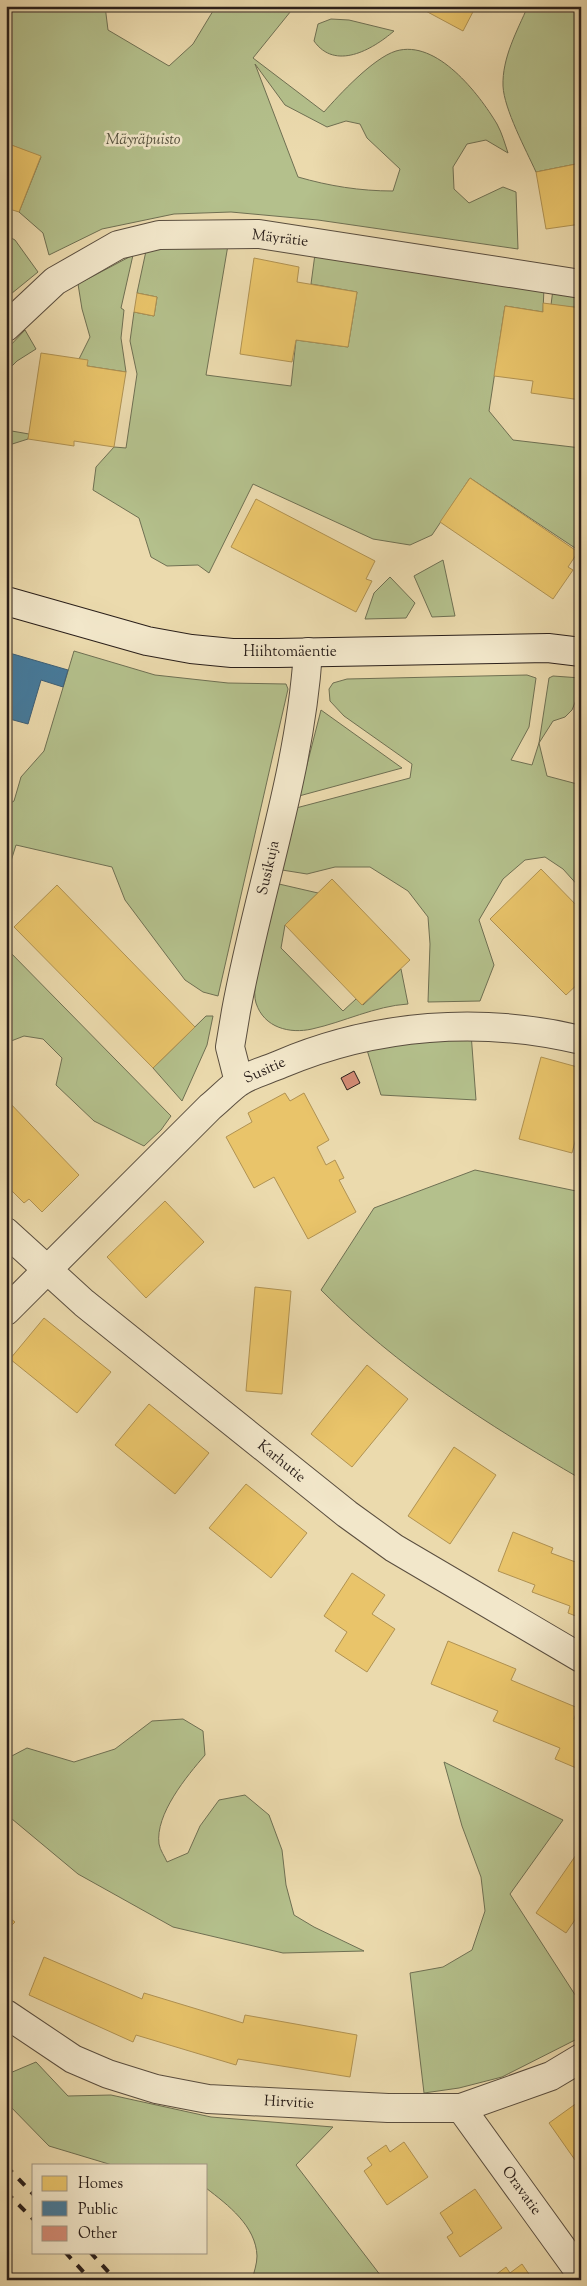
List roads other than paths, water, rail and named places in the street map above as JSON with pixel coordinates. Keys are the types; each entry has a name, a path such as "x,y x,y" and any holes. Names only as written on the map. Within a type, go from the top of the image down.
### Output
{"street":[{"name":"Mäyrätie","path":"6,327 55,281 118,245 160,235 259,234 581,284"},
{"name":"Hiihtomäentie","path":"6,600 147,641 191,649 232,652 308,652 548,648 581,652"},
{"name":"Susikuja","path":"239,1082 230,1047 236,1011 297,750 305,701 308,652"},
{"name":"Susitie","path":"6,1311 210,1107 239,1082 299,1056 355,1038 426,1028 485,1025 542,1031 581,1040"},
{"name":"Karhutie","path":"6,1232 46,1270 310,1486 394,1548 581,1658"},
{"name":"Hirvitie","path":"6,2014 73,2059 108,2074 156,2089 208,2099 388,2108 461,2108 551,2076 581,2058"},
{"name":"Oravatie","path":"461,2108 581,2274"}],"railway":[{"path":"6,2166 32,2193"},
{"path":"6,2192 32,2218"},
{"path":"67,2254 91,2280"},
{"path":"92,2254 116,2280"}],"park label":[{"name":"Mäyräpuisto","path":"143,140"}]}
